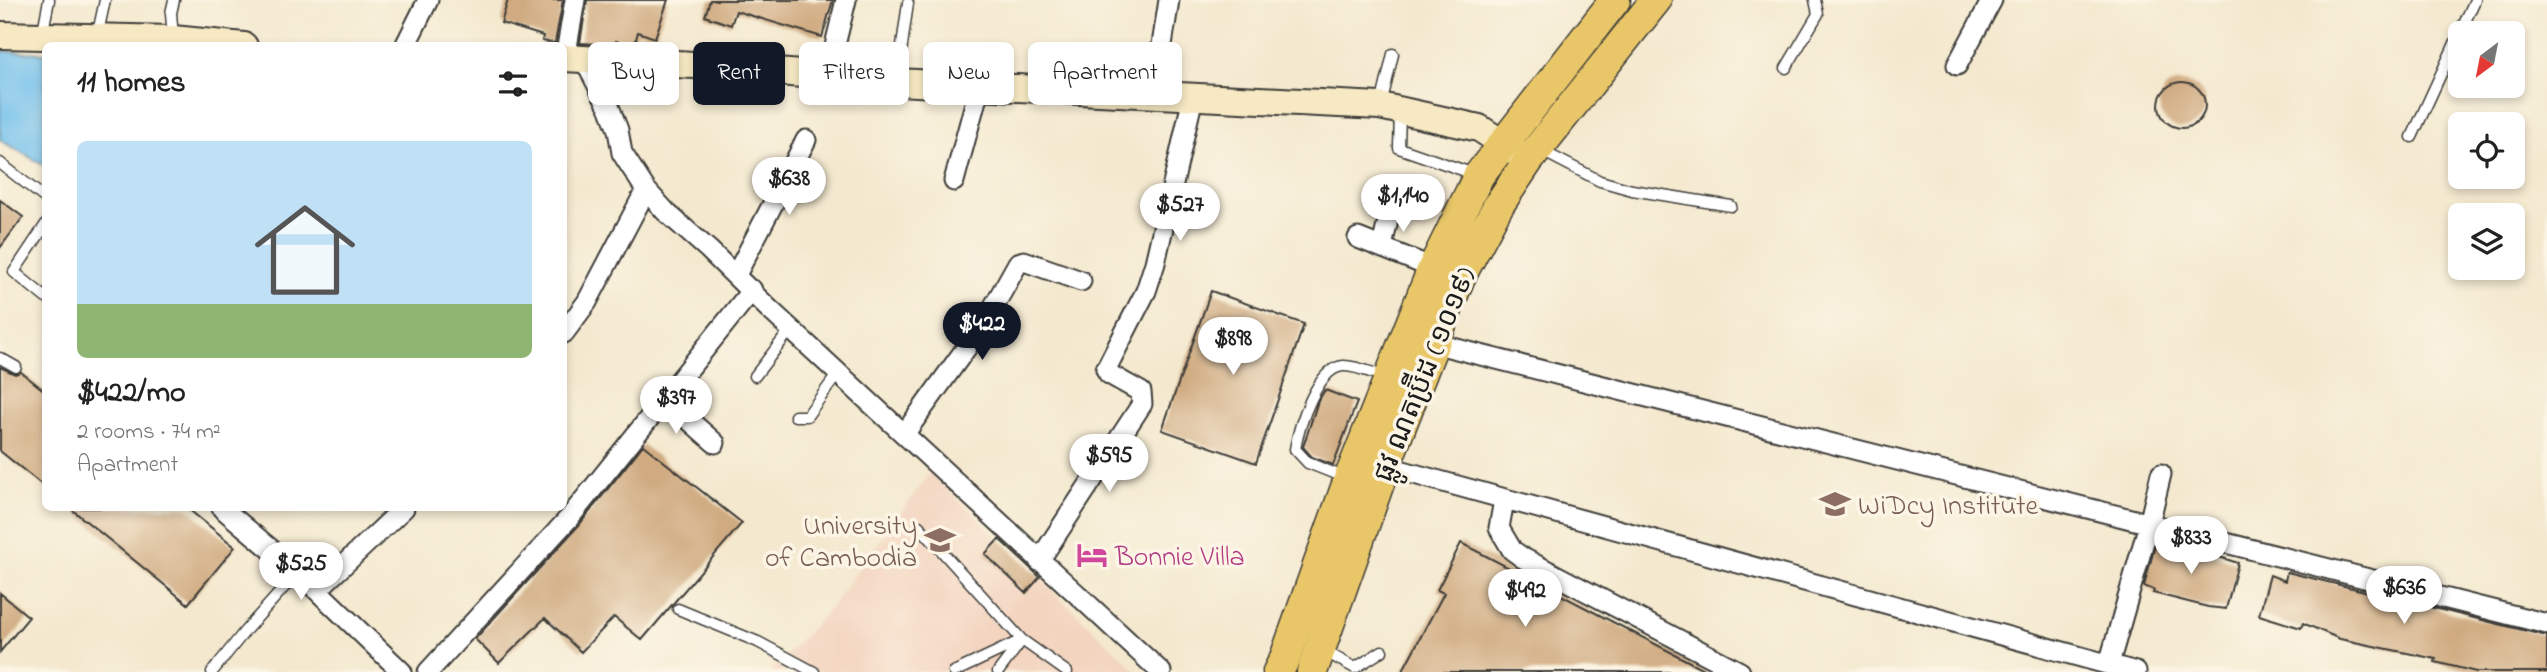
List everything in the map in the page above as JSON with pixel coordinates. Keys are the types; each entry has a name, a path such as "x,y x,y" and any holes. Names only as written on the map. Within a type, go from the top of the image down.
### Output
{"main road":[{"name":"ផ្លូវ ណតប្រ៊ីដ (១០១៩)","path":"1278,672 1388,377 1433,268 1479,175 1615,0"},
{"name":"ផ្លូវ ណតប្រ៊ីដ (១០១៩)","path":"1316,661 1385,466 1460,277 1498,206 1533,155 1656,0"}],"street":[{"path":"407,42 428,0"},
{"path":"575,0 571,59 610,109 618,130 622,153 646,190 791,329 1161,672"},
{"path":"836,42 846,0"},
{"path":"1162,42 1168,0"},
{"path":"1957,65 1992,0"},
{"path":"0,35 203,42"},
{"path":"571,59 799,73"},
{"path":"1182,97 1391,107 1479,128 1503,143 1533,155"},
{"path":"1039,561 1142,404 1141,391 1109,374 1106,369 1149,282 1193,97"},
{"path":"954,181 975,105"},
{"path":"736,275 806,140"},
{"path":"567,325 587,302 646,190"},
{"path":"1382,247 1393,198"},
{"path":"1357,238 1433,268"},
{"path":"905,433 985,322 1018,263 1024,261 1081,281"},
{"path":"429,672 570,517 752,290"},
{"path":"1433,343 2547,624"},
{"path":"664,398 715,443"},
{"path":"1385,466 2077,664 2109,664 2136,672"},
{"path":"2109,664 2150,524 2161,474"},
{"path":"1504,500 1499,528 1512,550 1522,558 1740,672"},
{"path":"226,511 298,572 396,670"},
{"path":"317,590 401,511"}],"lane":[{"path":"42,36 49,0"},
{"path":"96,37 105,0"},
{"path":"173,39 171,13 174,0"},
{"path":"1786,68 1818,14 1815,0"},
{"path":"2412,137 2475,0"},
{"path":"903,42 908,3"},
{"path":"1393,54 1391,107 1399,148 1479,175"},
{"path":"1533,155 1632,190 1731,206"},
{"path":"0,163 42,197"},
{"path":"42,230 14,272 42,295"},
{"path":"755,376 791,329"},
{"path":"0,358 16,367"},
{"path":"1349,479 1308,463 1295,449 1298,433 1320,382 1329,370 1344,366 1388,377"},
{"path":"795,415 807,416 839,372"},
{"path":"919,526 1022,640 1067,672"},
{"path":"212,672 298,572"},
{"path":"678,609 758,642 814,672"},
{"path":"954,672 1022,640"},
{"path":"998,672 1022,640"},
{"path":"1316,661 1355,668 1381,651"}],"shaded area":[{"name":"University of Cambodia","path":"930,473 1138,672 770,672 830,608"}],"water":[{"path":"0,51 42,53 42,164 0,140"}],"building":[{"path":"508,0 563,0 555,42 542,41 543,36 501,23"},
{"path":"587,0 668,0 655,38 638,32 635,42 580,43"},
{"path":"710,0 833,0 822,37 736,11 731,25 705,16"},
{"path":"2182,82 2198,89 2205,105 2198,121 2182,128 2166,121 2159,105 2166,89"},
{"path":"0,200 23,217 0,248"},
{"path":"1211,291 1304,324 1256,463 1162,430"},
{"path":"0,367 15,374 21,372 42,389 42,485 0,451"},
{"path":"1325,390 1357,402 1333,465 1312,457 1303,447 1318,401"},
{"path":"643,445 742,523 642,640 614,617 581,652 545,618 499,663 475,639 579,525"},
{"path":"74,511 191,511 235,547 188,604"},
{"path":"999,539 1040,577 1026,593 985,554"},
{"path":"2156,542 2200,551 2238,563 2226,609 2153,593 2154,590 2144,586"},
{"path":"1461,543 1709,672 1402,672 1444,593 1437,590"},
{"path":"2287,572 2547,636 2547,672 2476,672 2435,662 2436,659 2340,639 2303,623 2301,628 2259,615 2270,575 2285,581"},
{"path":"0,593 29,617 0,652"}],"place":[{"name":"WiDcy Institute","path":"1835,504"},
{"name":"University of Cambodia","path":"940,540"},
{"name":"Bonnie Villa","path":"1092,555"}]}
